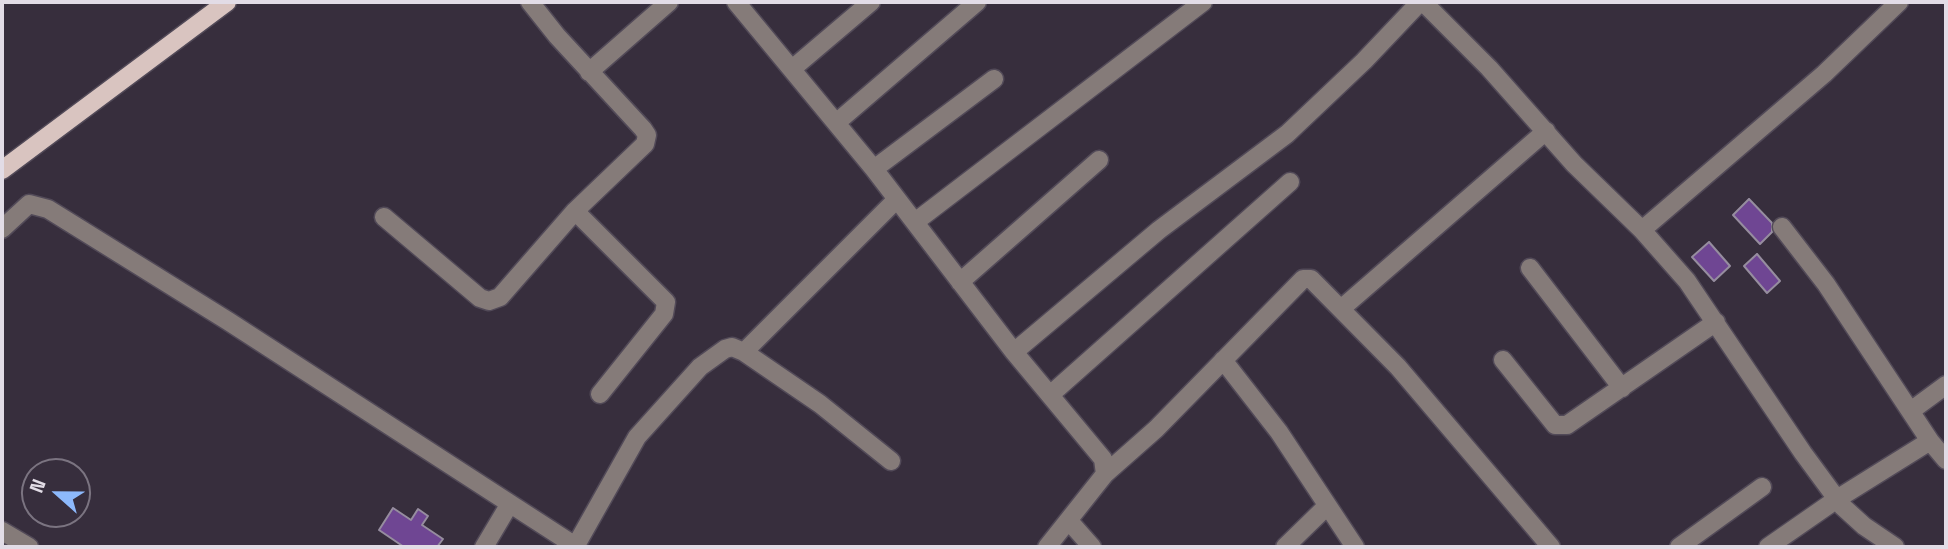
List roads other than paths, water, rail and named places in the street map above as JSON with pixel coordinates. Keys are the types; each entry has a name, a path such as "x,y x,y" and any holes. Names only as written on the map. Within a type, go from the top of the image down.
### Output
{"main road":[{"path":"2,170 227,2"}],"street":[{"path":"384,217 480,298 489,301 500,297 575,211 639,152 647,139 643,128 589,72 530,2"},
{"path":"589,72 669,2"},
{"path":"736,2 874,169 1014,352 1103,460 1105,474"},
{"path":"792,69 871,2"},
{"path":"836,122 976,2"},
{"path":"915,222 1203,2"},
{"path":"1014,352 1159,230 1287,134 1421,2 1489,68 1574,164 1642,230 1687,281 1837,499 1864,526 1895,547"},
{"path":"1642,230 1825,74 1899,2"},
{"path":"874,169 994,79"},
{"path":"1342,308 1546,131"},
{"path":"960,282 1099,160"},
{"path":"1050,396 1290,182"},
{"path":"744,352 897,199"},
{"path":"2,229 29,204 48,209 228,321 576,547 623,460 654,415 715,355 732,347 744,352 820,404 891,461"},
{"path":"575,211 666,302 664,314 600,394"},
{"path":"1782,227 1826,284 1912,410 1930,441 1946,460"},
{"path":"1530,268 1622,388"},
{"path":"1046,547 1105,474 1156,429 1303,279 1311,279 1342,308 1481,461 1551,547"},
{"path":"1503,360 1555,425 1567,425 1716,322"},
{"path":"1223,360 1279,432 1355,547"},
{"path":"1912,410 1946,385"},
{"path":"1768,547 1837,499 1930,441"},
{"path":"1679,547 1762,487"},
{"path":"484,547 509,505"},
{"path":"1285,547 1327,506"},
{"path":"1069,521 1092,547"},
{"path":"2,531 29,547"}]}
